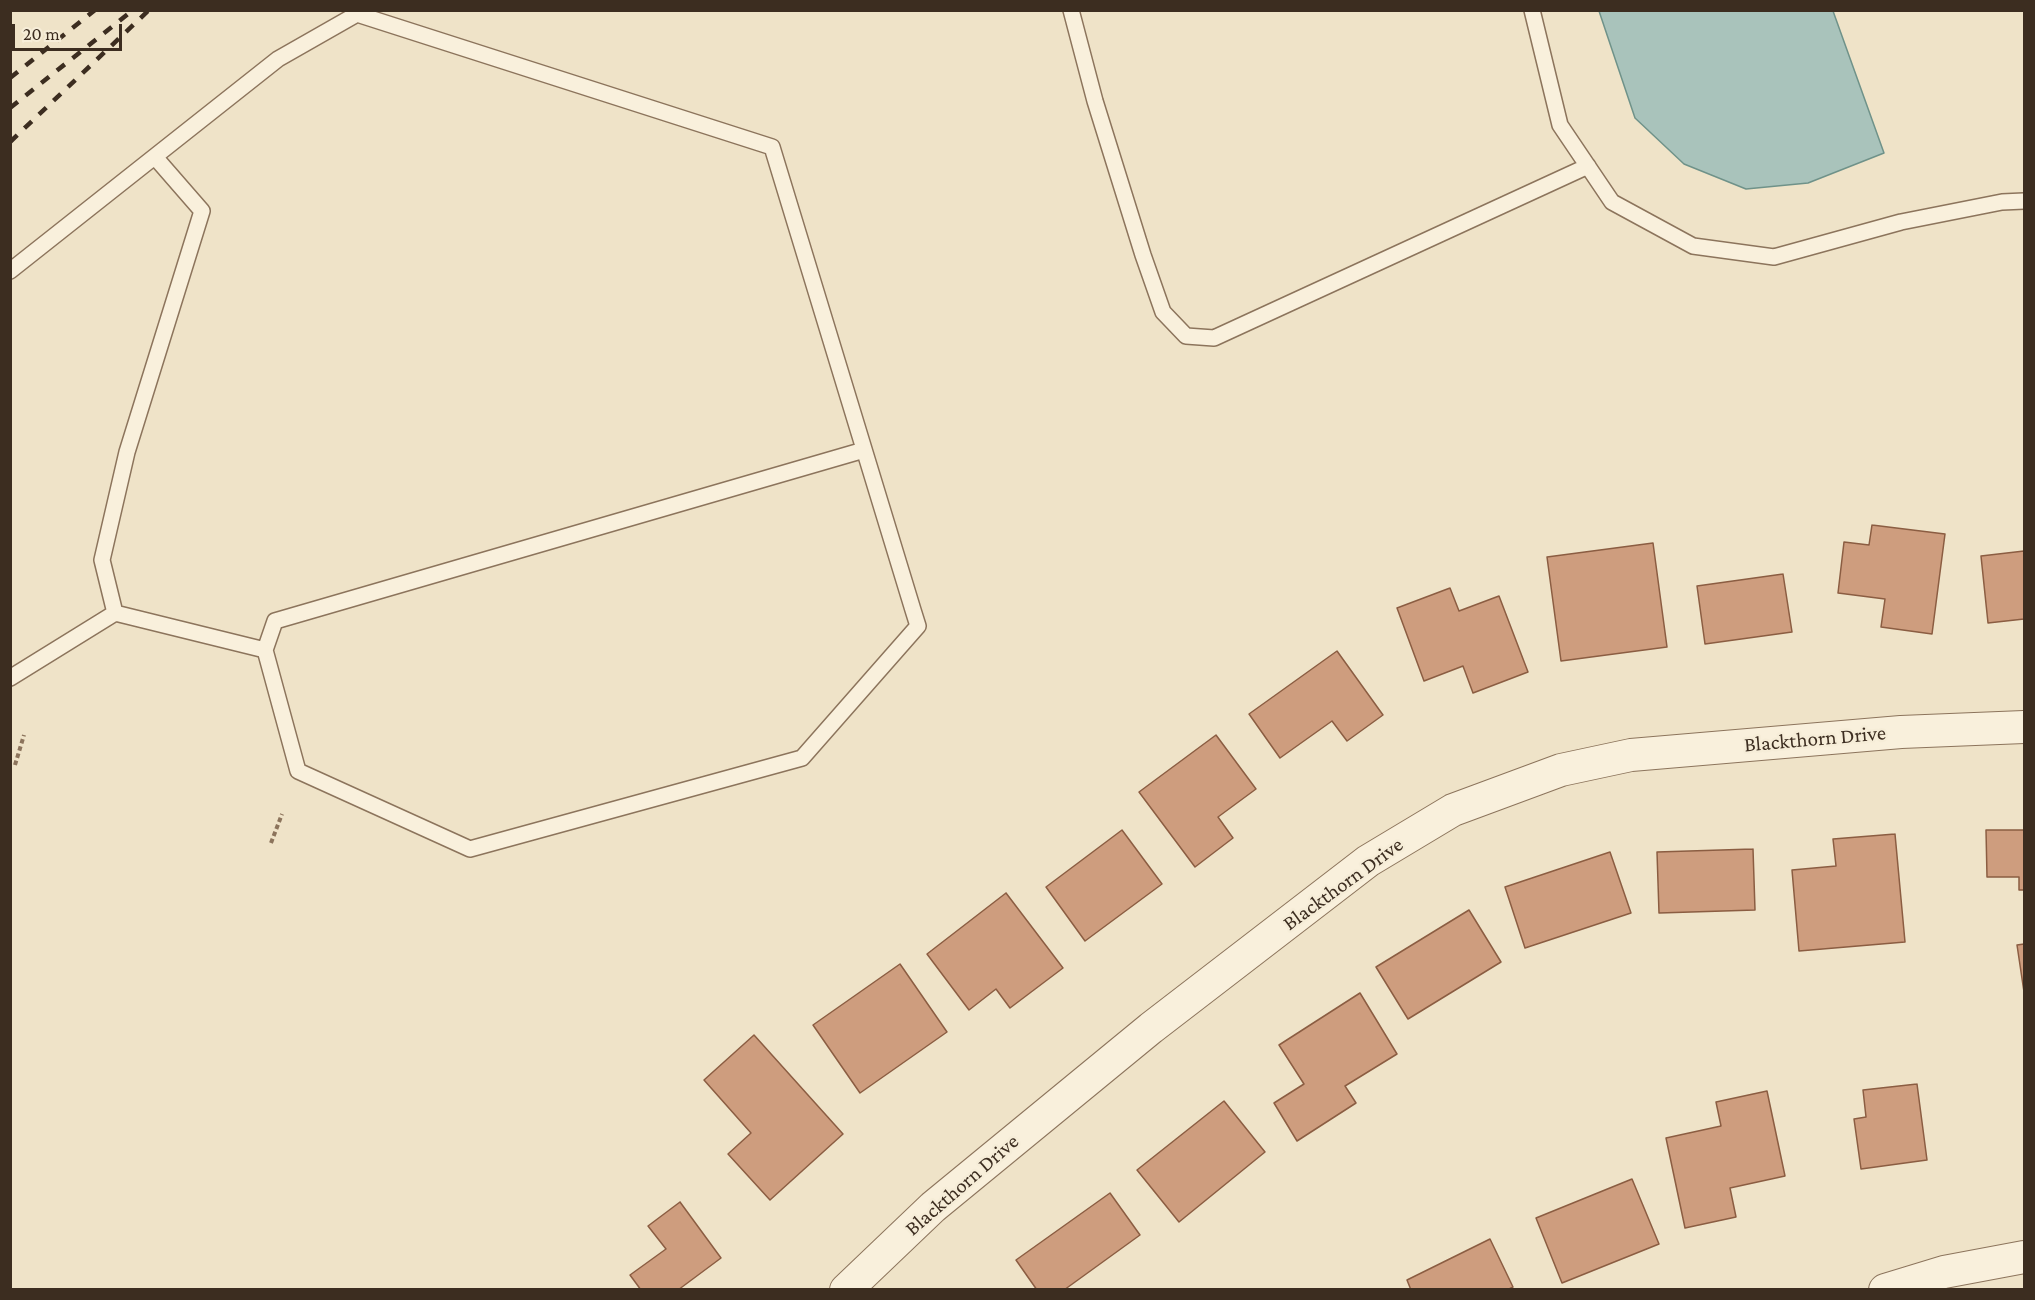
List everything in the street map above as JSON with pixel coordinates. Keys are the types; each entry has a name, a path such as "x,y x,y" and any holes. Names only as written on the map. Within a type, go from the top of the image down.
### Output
{"street":[{"name":"Blackthorn Drive","path":"846,1290 933,1207 1151,1028 1368,861 1453,810 1561,770 1631,754 1901,732 2025,727"},
{"path":"1885,1290 1944,1272 2025,1257"}],"lane":[{"path":"1071,10 1095,101 1163,312 1186,336 1214,338 1588,166"},
{"path":"1532,10 1560,125 1612,202 1693,246 1774,257 1901,222 2002,202 2025,201"},
{"path":"10,271 278,59 357,14 772,147 918,626 802,758 470,849 298,771 265,650 274,621 864,450"},
{"path":"115,613 102,560 127,452 202,211 155,157"},
{"path":"10,678 115,613 265,650"}],"path":[{"path":"15,765 24,735"},
{"path":"271,843 282,814"}],"water":[{"path":"1599,11 1833,11 1884,153 1808,183 1746,189 1684,164 1635,118"}],"building":[{"path":"1872,525 1945,534 1932,634 1881,627 1885,599 1838,593 1844,542 1869,545"},
{"path":"1653,543 1667,647 1561,661 1547,557"},
{"path":"2024,551 2024,619 1988,623 1981,556"},
{"path":"1783,574 1792,632 1705,644 1697,586"},
{"path":"1450,588 1459,611 1499,596 1528,672 1473,693 1463,666 1424,681 1397,608"},
{"path":"1337,651 1383,715 1347,741 1332,721 1280,758 1249,714"},
{"path":"1216,735 1256,789 1218,817 1233,838 1195,867 1139,792"},
{"path":"1122,830 1162,884 1085,941 1046,887"},
{"path":"1986,830 2024,830 2024,890 2019,890 2019,877 1987,877"},
{"path":"1895,834 1905,942 1799,951 1792,870 1836,866 1833,839"},
{"path":"1753,849 1755,910 1659,913 1657,852"},
{"path":"1610,852 1631,913 1525,948 1505,887"},
{"path":"1006,893 1063,968 1010,1008 996,989 969,1010 927,954"},
{"path":"1469,910 1501,962 1408,1019 1376,967"},
{"path":"2024,944 2024,992 2017,945"},
{"path":"900,964 947,1032 860,1093 813,1025"},
{"path":"1360,993 1397,1054 1345,1086 1356,1103 1297,1141 1274,1103 1304,1084 1279,1045"},
{"path":"754,1035 843,1134 770,1200 728,1154 751,1133 704,1080"},
{"path":"1917,1084 1927,1160 1861,1169 1854,1119 1866,1117 1863,1090"},
{"path":"1767,1091 1785,1176 1730,1188 1736,1217 1685,1228 1666,1138 1721,1126 1716,1102"},
{"path":"1224,1101 1265,1152 1179,1222 1137,1170"},
{"path":"1632,1179 1659,1244 1562,1283 1536,1218"},
{"path":"1110,1193 1140,1235 1064,1290 1037,1290 1016,1260"},
{"path":"680,1202 721,1258 678,1290 641,1290 630,1275 666,1249 648,1226"},
{"path":"1490,1239 1513,1287 1507,1290 1411,1290 1407,1280"}],"railway":[{"path":"10,78 95,10"},
{"path":"10,108 133,10"},
{"path":"10,142 149,10"}]}
